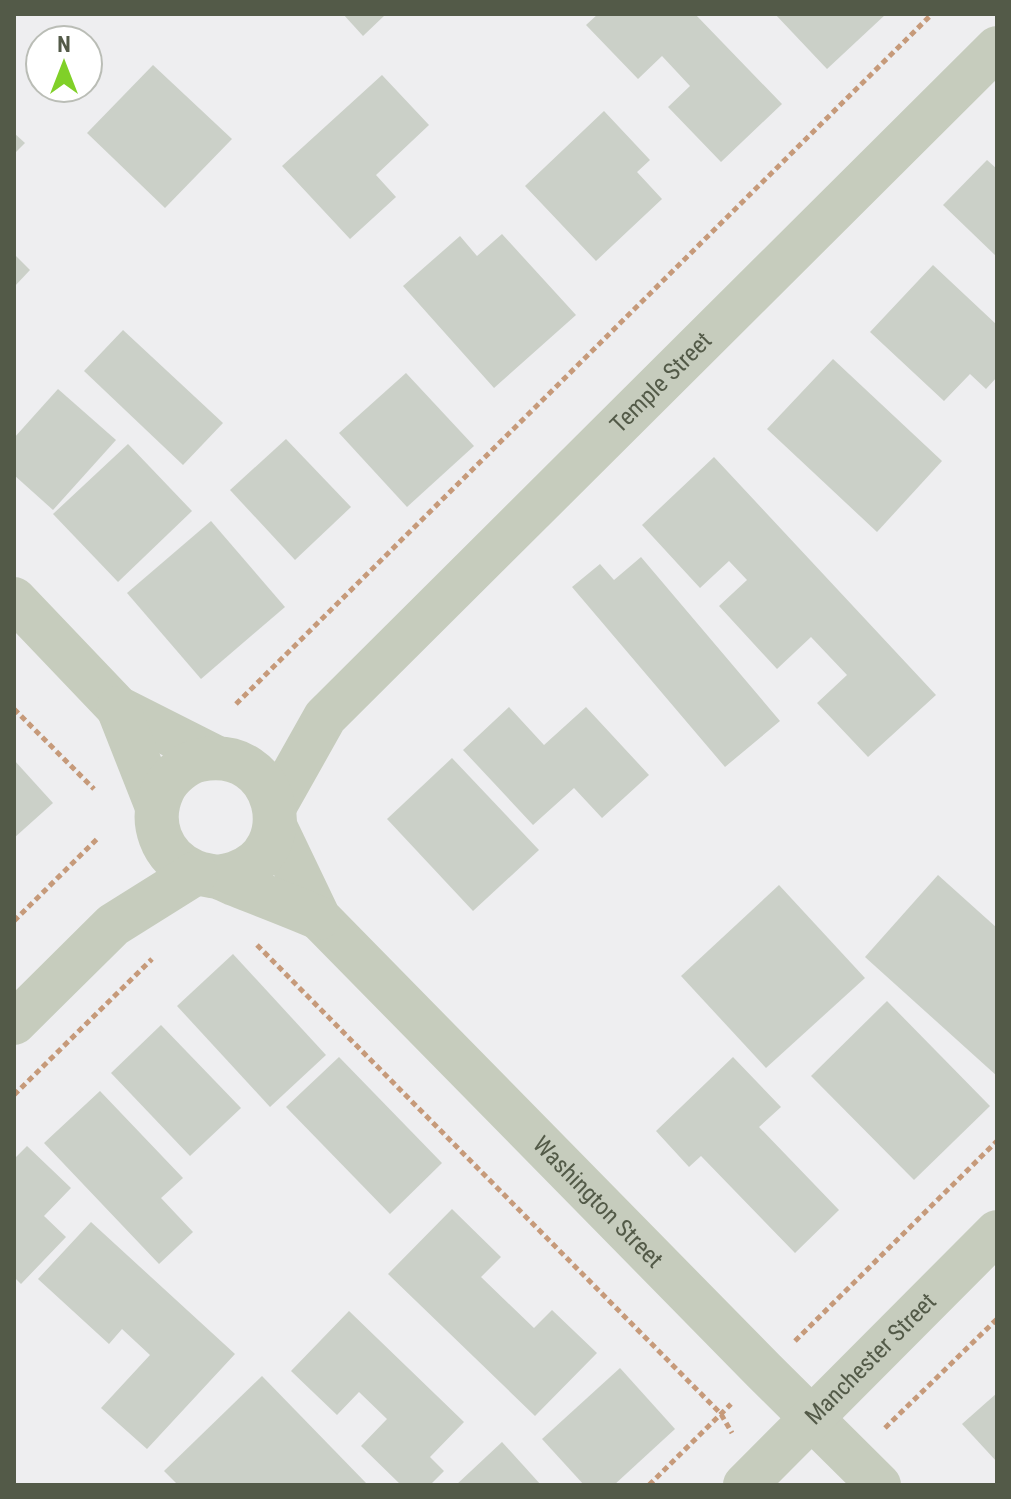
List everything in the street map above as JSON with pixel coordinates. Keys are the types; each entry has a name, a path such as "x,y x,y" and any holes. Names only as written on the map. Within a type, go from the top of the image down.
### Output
{"street":[{"name":"Temple Street","path":"275,816 325,717 997,48"},
{"path":"14,599 118,708 253,771 267,786 275,816 268,846 255,862 237,873 206,875 113,925 14,1023"},
{"path":"118,708 157,818 164,848 178,864 206,875"},
{"name":"Temple Street","path":"225,759 325,717"},
{"path":"113,925 157,818 163,788 177,772 194,761 225,759"},
{"name":"Washington Street","path":"275,816 319,918 867,1472"},
{"name":"Washington Street","path":"206,875 319,918"},
{"name":"Manchester Street","path":"750,1480 997,1232"}],"path":[{"path":"236,704 932,14"},
{"path":"14,709 94,789"},
{"path":"14,921 97,839"},
{"path":"248,936 721,1414 750,1480"},
{"path":"14,1095 161,949"},
{"path":"649,1485 997,1141"},
{"path":"867,1472 997,1319"}],"building":[{"path":"343,14 386,14 363,36"},
{"path":"598,14 695,14 782,104 721,162 668,107 690,86 662,56 638,79 586,25"},
{"path":"775,14 886,14 827,69"},
{"path":"153,65 232,139 165,208 87,133"},
{"path":"382,75 429,125 376,175 396,197 350,239 282,166"},
{"path":"604,111 650,160 637,172 662,199 596,261 525,186"},
{"path":"14,133 25,143 14,154"},
{"path":"987,160 997,169 997,257 943,205"},
{"path":"502,234 576,315 494,388 403,286 460,236 477,256"},
{"path":"14,254 30,270 14,287"},
{"path":"933,265 997,325 997,377 986,389 970,374 944,401 870,332"},
{"path":"123,330 223,423 183,465 84,371"},
{"path":"833,359 942,461 877,532 767,429"},
{"path":"406,373 474,446 407,507 339,433"},
{"path":"58,389 116,440 53,510 14,475 14,438"},
{"path":"286,439 351,507 295,560 230,490"},
{"path":"128,444 192,511 118,582 53,514"},
{"path":"714,457 936,695 868,757 817,703 847,675 811,637 777,669 719,606 747,580 729,561 700,588 642,525"},
{"path":"211,521 285,607 201,679 127,593"},
{"path":"641,557 780,721 725,767 572,587 600,564 614,580"},
{"path":"509,707 544,745 586,707 649,775 602,818 574,788 533,825 463,750"},
{"path":"452,758 539,850 473,911 387,819"},
{"path":"14,760 53,803 14,838"},
{"path":"938,875 997,928 997,1076 865,957"},
{"path":"779,885 865,978 766,1068 681,976"},
{"path":"233,954 326,1055 270,1107 177,1006"},
{"path":"887,1001 990,1106 914,1180 811,1076"},
{"path":"161,1025 241,1108 190,1156 111,1073"},
{"path":"339,1057 442,1163 390,1214 286,1107"},
{"path":"733,1057 781,1107 759,1127 839,1210 795,1253 701,1156 689,1167 656,1131"},
{"path":"100,1091 183,1178 161,1198 193,1232 159,1264 44,1143"},
{"path":"27,1146 71,1188 44,1216 66,1237 21,1284 14,1277 14,1159"},
{"path":"452,1209 501,1257 481,1277 534,1328 552,1310 597,1353 535,1416 388,1274"},
{"path":"91,1222 235,1354 147,1449 101,1408 150,1355 122,1329 109,1344 38,1279"},
{"path":"349,1311 464,1422 430,1457 444,1471 430,1485 401,1485 361,1446 387,1419 359,1392 337,1415 291,1371"},
{"path":"620,1368 675,1429 614,1485 584,1485 542,1439"},
{"path":"262,1376 368,1485 178,1485 164,1471"},
{"path":"997,1393 997,1462 962,1424"},
{"path":"502,1442 541,1485 456,1485"}]}
